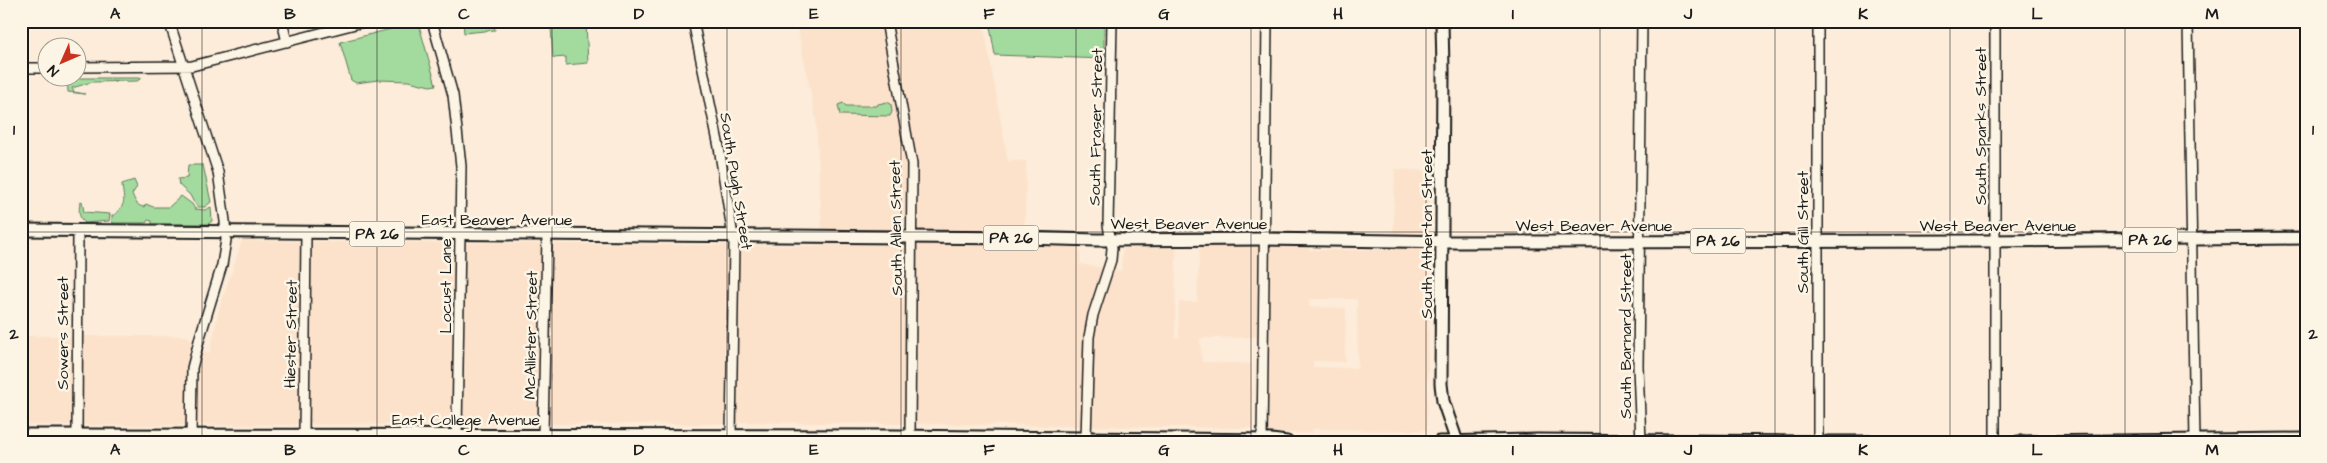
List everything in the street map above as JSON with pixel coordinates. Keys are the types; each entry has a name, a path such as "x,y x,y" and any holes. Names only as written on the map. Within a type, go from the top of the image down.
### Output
{"main road":[{"name":"South Atherton Street","path":"1443,22 1442,393 1457,442"},
{"name":"East Beaver Avenue","path":"21,230 912,238"},
{"name":"West Beaver Avenue","path":"912,238 1264,239 1442,242 1818,242 2306,238"},
{"name":"East College Avenue","path":"21,435 191,438 304,435 910,436 1287,442"},
{"path":"2018,442 2306,438"},
{"path":"1439,442 1811,442"},
{"path":"1828,442 1882,442"}],"street":[{"path":"169,21 221,184 226,233 222,264 194,361 191,438"},
{"path":"282,21 287,42"},
{"path":"88,68 183,67 367,21"},
{"name":"Locust Lane","path":"432,21 456,112 461,166 457,435"},
{"name":"South Pugh Street","path":"692,21 720,155 734,237 731,436"},
{"name":"South Allen Street","path":"886,21 911,160 910,436"},
{"name":"South Fraser Street","path":"1086,439 1089,333 1111,264 1112,250 1108,225 1112,21"},
{"path":"1262,441 1267,21"},
{"name":"South Barnard Street","path":"1641,441 1638,367 1642,21"},
{"name":"South Gill Street","path":"1818,21 1818,442"},
{"name":"South Sparks Street","path":"1995,21 1995,442"},
{"path":"2188,21 2195,440"},
{"path":"21,68 38,68"},
{"name":"Sowers Street","path":"77,435 78,231"},
{"name":"Hiester Street","path":"304,435 306,234"},
{"name":"McAllister Street","path":"543,435 547,235"}],"shaded area":[{"path":"796,21 983,21 1008,161 1026,161 1025,225 1022,245 1080,247 1080,264 1121,271 1123,249 1176,247 1175,338 1179,338 1179,302 1197,302 1200,244 1309,245 1309,250 1393,250 1395,169 1430,171 1427,430 1312,429 1312,433 1268,433 1268,337 1200,338 1202,362 1251,364 1253,428 744,422 722,424 21,425 21,336 187,336 206,353 210,352 219,310 242,241 823,246 816,119","holes":["1309,299 1357,299 1358,368 1313,367 1313,361 1345,362 1346,308 1309,307"]}],"green space":[{"path":"463,21 494,21 495,30 464,33"},
{"path":"989,21 1104,21 1104,59 995,55"},
{"path":"418,22 436,85 430,86 409,81 378,80 356,83 351,80 340,42"},
{"path":"586,23 588,63 566,65 566,57 553,58 551,26"},
{"path":"88,78 142,78 137,81 88,83"},
{"path":"68,88 72,88 74,92 85,94 68,92"},
{"path":"887,102 891,104 892,112 890,116 840,115 838,105 843,103 846,106 877,106"},
{"path":"188,165 203,165 211,202 205,207 198,207 190,195 179,185 178,179 187,178"},
{"path":"134,180 137,187 132,194 139,205 144,207 146,204 153,207 169,207 181,196 192,204 195,209 205,210 211,207 212,221 208,224 152,224 152,221 148,220 146,223 112,223 112,215 115,215 123,203 122,184"},
{"path":"82,201 84,212 110,214 109,221 85,223 81,219 80,214 80,202"}]}
